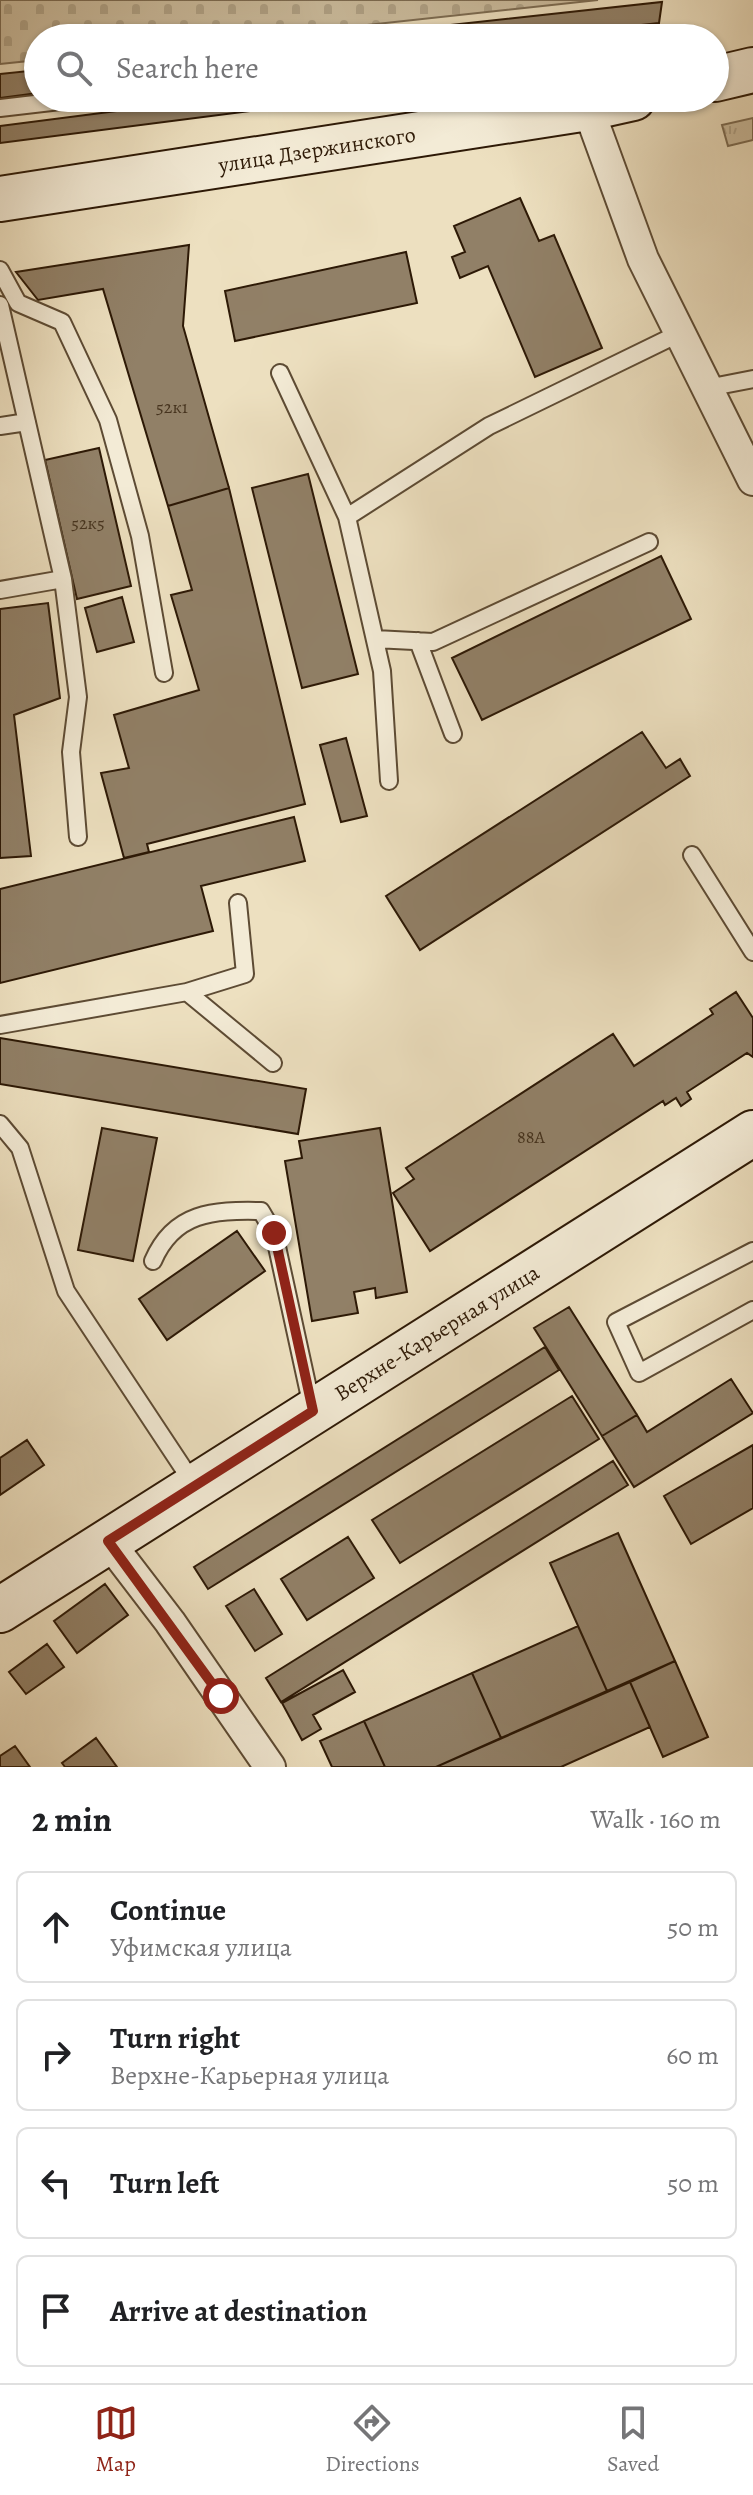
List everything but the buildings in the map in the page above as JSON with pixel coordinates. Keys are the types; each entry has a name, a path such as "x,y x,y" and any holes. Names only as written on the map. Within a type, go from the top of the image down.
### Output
{"street":[{"path":"729,76 753,70"},
{"name":"улица Дзержинского","path":"0,199 562,112"},
{"path":"589,112 643,259 753,480"},
{"name":"Верхне-Карьерная улица","path":"0,1610 753,1133"},
{"path":"108,1541 170,1622 270,1767"}],"lane":[{"path":"0,108 24,105"},
{"path":"0,270 18,303 62,322 108,420 140,536 164,673"},
{"path":"0,305 63,579 78,697 71,752 78,837"},
{"path":"347,517 489,426 680,333"},
{"path":"280,373 347,517 382,671 389,781"},
{"path":"707,388 753,379"},
{"path":"0,426 27,422"},
{"path":"375,639 433,642 649,542"},
{"path":"0,590 63,579"},
{"path":"418,641 453,734"},
{"path":"692,855 753,952"},
{"path":"0,1025 187,992 245,974 238,903"},
{"path":"187,992 273,1063"},
{"path":"0,1124 20,1148 66,1291 195,1486"},
{"path":"153,1261 163,1237 211,1210 261,1211 274,1233 313,1411"},
{"path":"753,1251 616,1322 639,1373 753,1310"}],"green space":[{"path":"0,0 598,0 376,24 24,24 24,61 0,64"},
{"path":"753,118 753,140 728,146 722,125"}],"route":[{"path":"221,1696 108,1541 313,1411 274,1233"}]}
